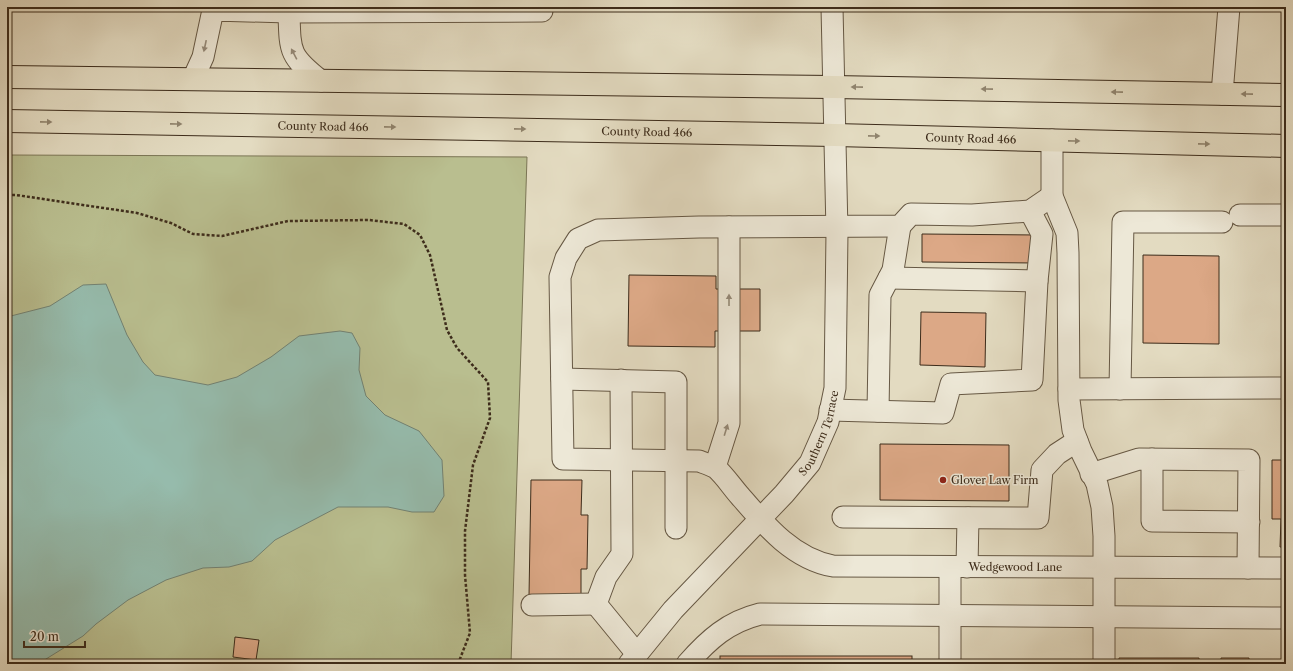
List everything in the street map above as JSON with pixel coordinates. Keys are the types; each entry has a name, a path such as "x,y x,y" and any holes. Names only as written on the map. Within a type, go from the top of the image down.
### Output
{"main road":[{"path":"7,77 833,87 1286,95"},
{"name":"County Road 466","path":"7,121 835,134 1286,146"}],"street":[{"path":"193,79 203,57 213,10 289,12 542,11 542,7"},
{"name":"Southern Terrace","path":"633,659 673,610 784,494 810,463 828,422 835,388 837,227 832,7"},
{"path":"1222,94 1229,7"},
{"path":"289,12 292,52 302,65 321,81"},
{"path":"1052,140 1052,196 1066,234 1068,253 1069,389 1072,422 1077,442 1097,484 1102,506 1104,567 1104,664"},
{"path":"878,411 880,295 893,270 900,226 911,214 972,215 1030,211 1052,196"},
{"path":"830,410 943,413 951,384 1032,380 1037,281 1042,234 1030,211"},
{"path":"1120,389 1122,222 1231,219 1286,215"},
{"path":"729,227 729,422 715,467 699,461 563,459 560,277 566,258 578,239 598,230 729,227 900,226"},
{"path":"889,278 1037,281"},
{"path":"562,379 676,382 676,528"},
{"path":"596,604 606,577 622,554 621,380"},
{"path":"1069,389 1286,388"},
{"path":"843,517 1038,518 1042,470 1057,454 1077,442"},
{"path":"1091,474 1139,459 1249,460 1248,568"},
{"path":"1152,459 1152,521 1249,522"},
{"name":"Wedgewood Lane","path":"715,467 760,519 793,549 820,564 833,566 1286,568"},
{"path":"950,664 950,615 968,518"},
{"path":"532,605 596,604"},
{"path":"596,604 633,659"},
{"path":"687,664 717,633 742,618 760,614 1286,618"}],"path":[{"path":"7,195 16,195 137,213 171,223 193,234 222,236 288,221 369,220 404,224 420,235 430,256 448,330 457,348 488,382 490,418 472,465 465,531 465,575 470,633 458,664"}],"shaded area":[{"path":"7,155 527,157 511,664 7,664"},
{"path":"106,284 127,335 143,362 155,375 208,385 237,377 271,357 299,336 340,331 352,333 360,348 359,370 366,396 385,415 419,431 442,460 444,496 434,512 412,512 388,507 338,507 275,540 252,561 229,567 203,568 166,580 128,600 96,624 83,636 38,664 7,664 7,317 50,306 83,285"}],"building":[{"path":"922,234 1037,235 1036,263 922,262"},
{"path":"1143,255 1219,256 1219,344 1143,343"},
{"path":"629,275 716,276 716,289 760,289 760,331 715,331 715,347 628,346"},
{"path":"921,312 986,313 985,367 920,365"},
{"path":"880,444 1009,445 1009,501 880,500"},
{"path":"1272,460 1286,460 1286,547 1280,547 1281,519 1272,519"},
{"path":"531,480 582,480 581,515 588,515 587,569 581,569 581,597 529,596"},
{"path":"235,637 259,640 256,660 233,657"},
{"path":"720,656 912,656 912,664 720,664"},
{"path":"1119,658 1199,658 1199,663 1221,663 1221,658 1249,658 1249,664 1119,664"}],"place":[{"name":"Glover Law Firm","path":"943,480"}]}
